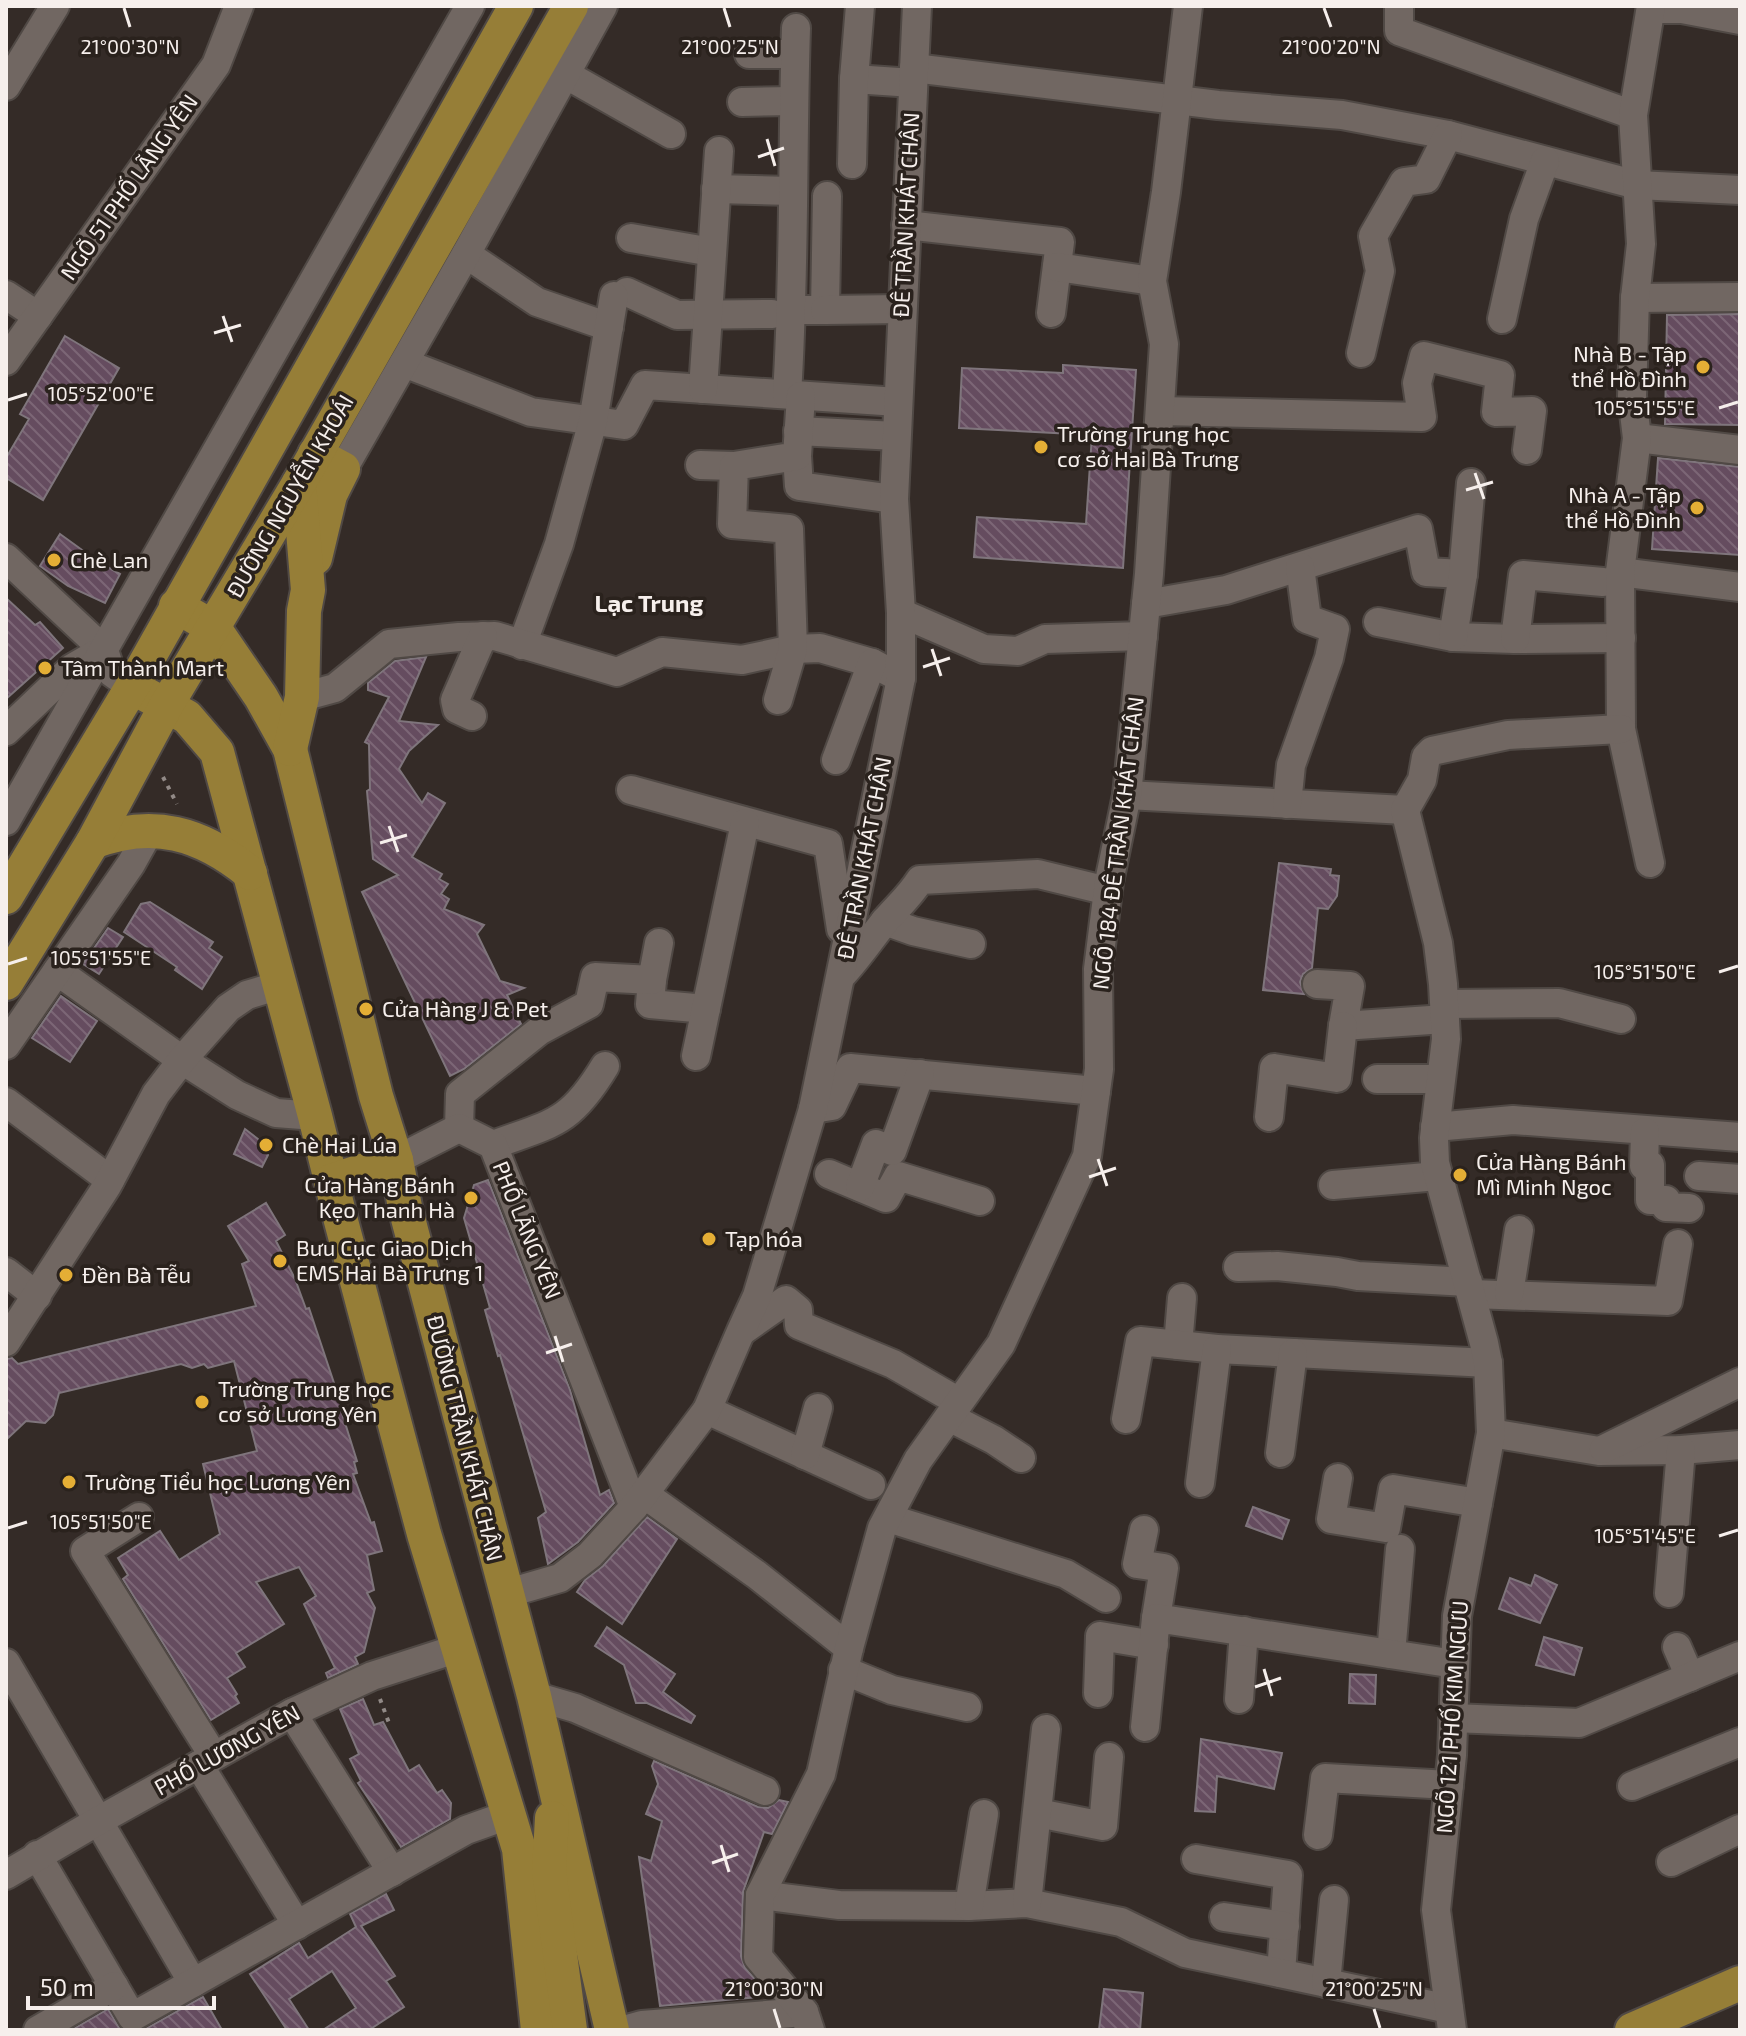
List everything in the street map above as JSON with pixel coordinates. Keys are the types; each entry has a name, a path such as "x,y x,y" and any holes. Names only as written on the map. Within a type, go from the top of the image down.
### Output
{"main road":[{"name":"ĐƯỜNG NGUYỄN KHOÁI","path":"6,897 138,675 516,6"},
{"name":"ĐƯỜNG NGUYỄN KHOÁI","path":"6,983 93,842 167,704 319,469 571,6"},
{"path":"308,590 319,469"},
{"path":"290,749 302,697 304,611 330,495 319,469"},
{"name":"ĐƯỜNG TRẦN KHÁT CHÂN","path":"176,606 214,628 261,697 290,749 376,1096 396,1160 405,1207 534,1696 612,2030"},
{"path":"138,675 167,704 187,717 217,752 424,1534 508,1815 562,1981"},
{"path":"93,842 120,832 150,830 182,835 201,841 250,873"},
{"path":"331,1181 396,1160"},
{"path":"553,1782 549,1871 570,2030"},
{"path":"519,1849 538,2030"},
{"path":"1632,2030 1740,1983"}],"street":[{"path":"7,83 55,6"},
{"name":"NGÕ 51 PHỐ LÃNG YÊN","path":"6,361 216,65 239,6"},
{"path":"6,821 470,6"},
{"name":"ĐƯỜNG NGUYỄN KHOÁI","path":"319,469 404,363 603,6"},
{"path":"852,164 860,6"},
{"name":"ĐÊ TRẦN KHÁT CHÂN","path":"505,1594 560,1578 590,1555 639,1500 707,1410 757,1296 813,1109 901,678 901,613 894,499 917,6"},
{"name":"NGÕ 184 ĐÊ TRẦN KHÁT CHÂN","path":"760,1895 821,1774 846,1659 882,1528 918,1460 1001,1344 1087,1156 1099,1069 1098,969 1108,891 1127,795 1146,604 1164,344 1152,281 1188,6"},
{"path":"1399,6 1399,31 1633,115"},
{"path":"1650,863 1621,729 1621,638 1612,577 1637,438 1632,396 1635,298 1641,244 1633,115 1651,7 1727,14"},
{"path":"749,54 795,41 791,223 782,312 794,395 799,486 894,499"},
{"path":"565,74 671,134"},
{"path":"854,79 913,76 1342,115 1448,135 1637,185 1740,190"},
{"path":"742,102 794,101"},
{"path":"1361,353 1380,271 1373,236 1404,182 1426,179 1448,135"},
{"path":"703,389 719,151"},
{"path":"1502,319 1524,219 1545,161"},
{"path":"716,189 792,191"},
{"path":"791,223 826,208 825,310"},
{"path":"906,225 1060,242 1051,313"},
{"path":"631,238 712,252"},
{"path":"466,254 537,302 609,327"},
{"path":"1057,267 1152,281"},
{"path":"522,645 559,544 593,421 609,327 621,294 677,315 902,309"},
{"path":"6,295 38,316"},
{"path":"1635,298 1740,297"},
{"path":"1160,411 1422,417 1417,383 1424,356 1500,375 1496,412 1532,411 1527,450"},
{"path":"404,363 531,412 624,425 645,385 898,402"},
{"path":"700,465 734,466 798,444 896,436"},
{"path":"1637,438 1740,450"},
{"path":"734,466 732,524 789,529 793,649 778,700"},
{"path":"1453,637 1463,574 1471,483"},
{"path":"1146,604 1226,590 1418,529 1426,572 1463,574"},
{"path":"6,558 104,650 111,672 138,675"},
{"path":"1287,804 1291,765 1329,658 1335,629 1307,619 1300,567"},
{"path":"1515,639 1523,575 1612,577 1740,587"},
{"path":"901,613 984,649 1018,651 1045,639 1143,636"},
{"path":"1378,622 1453,637 1621,638"},
{"path":"472,716 457,709 455,700 483,636"},
{"path":"302,697 335,688 389,644 483,636 495,636 617,672 662,652 742,660 793,649 820,648 872,663 901,678"},
{"path":"6,731 72,668 104,650"},
{"path":"836,760 872,663"},
{"path":"1127,795 1405,810 1422,780 1426,757 1432,751 1508,735 1621,729"},
{"path":"631,790 828,844 843,962 861,955 920,880 1038,874 1108,891"},
{"name":"NGÕ 121 PHỐ KIM NGƯU","path":"1405,810 1438,943 1445,1012 1446,1039 1435,1127 1438,1176 1488,1363 1491,1433 1457,1616 1449,1785 1436,1910 1450,2019"},
{"path":"696,1056 745,823"},
{"path":"6,1045 131,864 150,830"},
{"path":"885,921 913,931 971,944"},
{"path":"659,943 650,1004 706,1009"},
{"path":"57,971 237,1095 276,1113 315,1116"},
{"path":"396,1160 459,1128 460,1094 539,1031 589,1004 595,977 652,980"},
{"path":"1269,1117 1274,1068 1337,1078 1350,986 1317,984"},
{"path":"6,1342 110,1180 156,1094 182,1060 228,1008 247,995 280,985"},
{"path":"1343,1026 1445,1012 1559,1003 1621,1019"},
{"path":"493,1145 562,1119 587,1096 605,1066"},
{"path":"813,1109 832,1106 850,1068 1096,1091"},
{"path":"860,1187 876,1144 892,1151 920,1074"},
{"path":"1377,1079 1440,1079"},
{"path":"6,1102 110,1180"},
{"path":"1435,1127 1513,1120 1740,1137"},
{"name":"PHỐ LÃNG YÊN","path":"459,1128 493,1145 639,1500"},
{"path":"1645,1132 1644,1166 1650,1165 1650,1200 1666,1200 1666,1207 1689,1208"},
{"path":"829,1174 886,1198 898,1176 980,1201"},
{"path":"1333,1185 1438,1176"},
{"path":"1699,1176 1740,1179"},
{"path":"1509,1294 1519,1230"},
{"path":"1238,1267 1277,1266 1509,1294 1668,1301 1678,1244"},
{"path":"6,1272 37,1296"},
{"path":"1178,1345 1182,1298"},
{"path":"741,1331 786,1300 798,1310 799,1325 893,1364 1021,1458"},
{"path":"1126,1419 1140,1341 1217,1349 1488,1363"},
{"path":"1200,1483 1217,1349"},
{"path":"1280,1453 1293,1353"},
{"path":"1599,1451 1740,1382"},
{"path":"805,1455 818,1408"},
{"path":"707,1410 871,1485"},
{"path":"1491,1433 1599,1451 1681,1450 1740,1445"},
{"path":"1669,1593 1681,1450"},
{"path":"1338,1478 1331,1519 1386,1528 1393,1489 1478,1503"},
{"path":"639,1500 757,1575 846,1659 892,1690 967,1707"},
{"path":"139,1517 85,1551 297,1925"},
{"path":"888,1518 1066,1574 1106,1598"},
{"path":"1144,1530 1137,1564 1164,1568 1145,1727"},
{"path":"1391,1654 1400,1549"},
{"path":"1098,1693 1100,1636 1155,1631 1244,1631 1455,1664"},
{"path":"1239,1699 1244,1631"},
{"path":"1677,1647 1690,1677"},
{"name":"PHỐ LƯƠNG YÊN","path":"6,1875 292,1713 372,1676 459,1648"},
{"path":"1453,1718 1579,1723 1740,1656"},
{"path":"6,1663 193,1983"},
{"path":"534,1696 575,1708 765,1791"},
{"path":"292,1713 392,1872"},
{"path":"1027,1903 1046,1729"},
{"path":"1632,1786 1740,1742"},
{"path":"1038,1813 1103,1826 1109,1757"},
{"path":"1318,1835 1325,1778 1449,1785"},
{"path":"969,1906 984,1814"},
{"path":"37,1855 132,2017 466,1830 508,1815"},
{"path":"1671,1862 1740,1829"},
{"path":"1196,1859 1288,1875 1281,1973"},
{"path":"807,2021 758,1957 760,1895 839,1905 1027,1903 1121,1922 1185,1953 1326,1983 1450,2019"},
{"path":"1326,1983 1334,1900"},
{"path":"1224,1917 1285,1926"},
{"path":"38,2030 114,1986"},
{"path":"624,2030 642,2025 807,2021"}],"path":[{"path":"163,779 178,806"}],"building":[{"name":"Nhà B - Tập thể Hồ Đình","path":"1740,314 1740,425 1665,424 1667,315"},
{"path":"65,336 119,368 43,500 6,478 6,458 29,419 20,414"},
{"path":"1063,365 1136,370 1123,568 974,557 977,517 1086,524 1092,435 959,428 962,368 1063,373"},
{"name":"Nhà A - Tập thể Hồ Đình","path":"1658,458 1740,467 1740,555 1652,549"},
{"path":"60,534 120,574 105,603 68,586 40,566"},
{"path":"6,598 35,625 40,622 63,648 6,699"},
{"path":"426,657 399,721 438,725 409,751 399,769 422,803 428,793 445,803 412,857 442,874 439,879 448,884 441,894 449,899 444,909 484,925 477,934 500,981 524,988 507,995 521,1024 464,1069 450,1076 362,892 398,875 373,859 367,791 370,789 369,744 365,742 389,697 368,690 368,683 395,661"},
{"path":"1279,863 1331,869 1330,875 1339,876 1337,896 1328,909 1318,908 1312,968 1303,974 1300,982 1304,994 1263,990"},
{"path":"150,902 213,942 209,948 222,957 202,989 175,970 177,967 124,932 141,904"},
{"path":"108,928 123,937 99,974 83,964"},
{"path":"61,996 97,1021 70,1062 32,1038"},
{"path":"245,1129 267,1146 268,1155 262,1167 234,1154"},
{"path":"488,1180 570,1390 600,1495 609,1490 614,1503 578,1542 548,1564 538,1518 546,1512 485,1310 490,1308 464,1218 474,1185"},
{"path":"266,1203 285,1235 276,1241 306,1309 309,1308 357,1461 354,1462 357,1473 353,1474 371,1523 374,1522 382,1551 367,1555 374,1590 367,1593 375,1608 364,1652 355,1657 358,1664 328,1678 326,1673 335,1668 304,1604 316,1596 299,1567 256,1582 284,1624 236,1653 245,1667 227,1678 239,1703 211,1720 123,1579 128,1575 118,1558 160,1531 179,1560 220,1534 203,1464 257,1451 234,1361 208,1368 204,1364 192,1368 181,1364 59,1393 53,1415 45,1423 26,1421 6,1440 6,1359 12,1358 18,1364 256,1306 242,1264 249,1261 228,1226"},
{"path":"1253,1507 1289,1520 1282,1539 1246,1526"},
{"path":"647,1517 677,1539 622,1624 577,1592"},
{"path":"1535,1575 1557,1585 1540,1623 1499,1609 1510,1578 1531,1586"},
{"path":"607,1627 675,1674 663,1692 695,1716 691,1723 647,1703 636,1703 624,1665 595,1646"},
{"path":"1544,1637 1582,1648 1574,1675 1536,1665"},
{"path":"1350,1674 1376,1675 1375,1704 1349,1703"},
{"path":"363,1699 374,1725 383,1722 409,1771 419,1765 437,1793 442,1790 451,1803 450,1819 401,1847 358,1783 361,1781 350,1759 359,1754 340,1709"},
{"path":"1201,1739 1282,1753 1274,1789 1217,1776 1215,1812 1195,1811"},
{"path":"654,1761 758,1807 768,1808 779,1800 788,1802 772,1834 764,1832 743,1892 741,1956 745,1968 754,1978 758,1997 660,2006 639,1857 651,1861 662,1821 646,1814 658,1784 652,1766"},
{"path":"386,1894 394,1910 361,1926 395,1976 386,1981 404,2007 369,2030 323,2030 356,2008 332,1971 289,1999 309,2030 287,2030 250,1974 299,1943 308,1958 356,1927 350,1914"},
{"path":"1104,1989 1143,1993 1140,2030 1099,2030"},
{"path":"201,1998 222,2030 144,2030"},
{"path":"108,2009 119,2028 116,2030 72,2030"}],"place":[{"name":"Nhà B - Tập thể Hồ Đình","path":"1703,367"},
{"name":"Trường Trung học cơ sở Hai Bà Trưng","path":"1041,447"},
{"name":"Nhà A - Tập thể Hồ Đình","path":"1697,508"},
{"name":"Chè Lan","path":"54,560"},
{"name":"Tâm Thành Mart","path":"45,668"},
{"name":"Cửa Hàng J & Pet","path":"366,1009"},
{"name":"Chè Hai Lúa","path":"266,1145"},
{"name":"Cửa Hàng Bánh Mì Minh Ngoc","path":"1460,1175"},
{"name":"Cửa Hàng Bánh Kẹo Thanh Hà","path":"471,1198"},
{"name":"Tạp hóa","path":"709,1239"},
{"name":"Bưu Cục Giao Dịch EMS Hai Bà Trưng 1","path":"280,1261"},
{"name":"Đền Bà Tễu","path":"66,1275"},
{"name":"Trường Trung học cơ sở Lương Yên","path":"202,1402"},
{"name":"Trường Tiểu học Lương Yên","path":"69,1482"}],"district":[{"name":"Lạc Trung","path":"649,604"}]}
